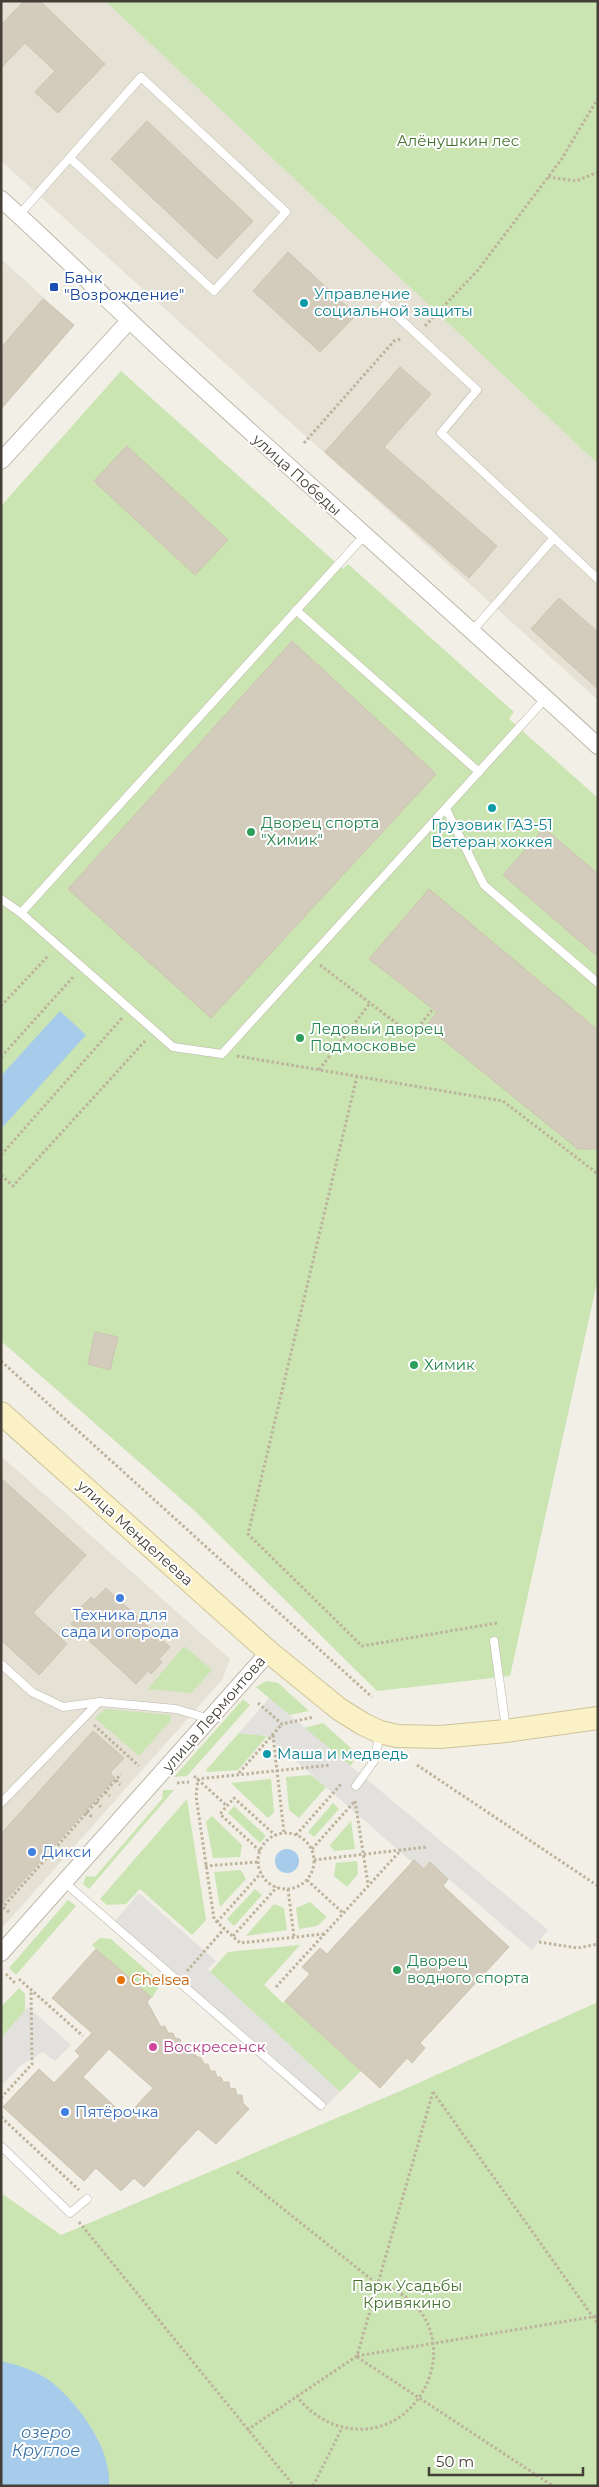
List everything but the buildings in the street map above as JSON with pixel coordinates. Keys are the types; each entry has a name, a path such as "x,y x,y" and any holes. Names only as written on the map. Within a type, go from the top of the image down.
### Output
{"main road":[{"name":"улица Менделеева","path":"1,1413 269,1652"},
{"name":"улица Лермонтова","path":"269,1652 339,1709 380,1732 414,1737 506,1731 598,1718"}],"street":[{"name":"улица Победы","path":"1,200 129,321 364,536 473,630 598,746"},
{"path":"1,461 129,321"},
{"name":"улица Лермонтова","path":"4,1946 64,1882 269,1652"}],"lane":[{"path":"19,215 141,76 286,212 214,291 70,158"},
{"path":"385,305 477,390 441,433 598,579"},
{"path":"21,913 364,536"},
{"path":"473,630 554,538"},
{"path":"296,610 479,772"},
{"path":"1,899 21,913 81,968 173,1047 222,1054 546,698"},
{"path":"446,809 484,885 598,983"},
{"path":"494,1641 506,1731"},
{"path":"1,1664 32,1692 64,1707 100,1702 176,1708 210,1719"},
{"path":"1,1803 100,1702"},
{"path":"356,1786 374,1761 380,1732"},
{"path":"64,1882 321,2105"},
{"path":"1,2146 70,2212 87,2199"}],"path":[{"path":"304,443 394,341 418,335 478,270 561,160 598,98"},
{"path":"548,176 576,181 598,172"},
{"path":"1,1006 57,946"},
{"path":"310,957 412,1036 432,1009"},
{"path":"1,1057 81,968"},
{"path":"319,1070 370,1003"},
{"path":"1,1155 129,1010"},
{"path":"1,1175 12,1186 154,1031"},
{"path":"222,1054 503,1101 598,1174"},
{"path":"357,1076 248,1534 362,1646 497,1623"},
{"path":"1,1361 372,1697"},
{"path":"258,1704 282,1724"},
{"path":"239,1774 282,1724 317,1716"},
{"path":"84,1717 139,1766"},
{"path":"273,1734 284,1833"},
{"path":"196,1778 331,1765"},
{"path":"417,1766 598,1886"},
{"path":"8,1912 3,1907 122,1774"},
{"path":"196,1778 227,1806"},
{"path":"196,1778 196,1796 214,1919 216,1922 240,1943 324,1934"},
{"path":"296,1835 346,1778"},
{"path":"116,1780 120,1785"},
{"path":"106,1792 110,1796"},
{"path":"312,1849 359,1796"},
{"path":"260,1851 220,1814 234,1798 275,1836"},
{"path":"355,1801 368,1885"},
{"path":"96,1802 101,1806"},
{"path":"86,1812 92,1817"},
{"path":"284,1833 296,1835 306,1840 312,1849 313,1870 307,1880 298,1886 288,1889 277,1887 268,1882 261,1873 258,1862 260,1851 266,1842 275,1836 284,1833"},
{"path":"314,1860 427,1847"},
{"path":"276,1987 401,1850"},
{"path":"206,1866 258,1862"},
{"path":"216,1922 261,1873"},
{"path":"307,1880 343,1913"},
{"path":"233,1936 277,1887"},
{"path":"288,1889 294,1937"},
{"path":"178,1981 224,1929"},
{"path":"539,1942 578,1948 598,1944"},
{"path":"6,1974 15,1983"},
{"path":"19,1979 83,2036"},
{"path":"1,2098 32,2064 31,1990"},
{"path":"357,2356 376,2283 433,2092 598,2324"},
{"path":"1,2117 77,2188"},
{"path":"237,2172 376,2283 398,2292 416,2307 428,2327 432,2344 432,2373 419,2399 408,2412 388,2424 365,2429 342,2428 318,2417 297,2395"},
{"path":"70,2212 294,2486"},
{"path":"247,2430 357,2356 598,2316"},
{"path":"357,2356 419,2399 553,2486"},
{"path":"313,2486 342,2428"}],"shaded area":[{"path":"1,1 105,1 598,464 598,700 1,161"},
{"path":"1,259 74,325 1,409"},
{"path":"1,1456 230,1659 222,1680 1,1929"},
{"path":"269,1698 548,1930 532,1950 430,1863 424,1869 414,1860 412,1862 267,1736 239,1733"},
{"path":"139,1893 216,1961 208,1969 210,1972 340,2092 320,2112 110,1927"},
{"path":"28,2007 71,2045 55,2061 43,2052 21,2065 1,2086 1,2038"}],"green space":[{"name":"Алёнушкин лес","path":"105,1 598,1 598,464"},
{"name":"Ледовый дворец Подмосковье","path":"121,371 343,569 348,564 514,712 509,719 598,798 598,1278 510,1676 377,1691 196,1512 1,1341 1,506"},
{"path":"184,1646 212,1670 191,1693 148,1689"},
{"path":"266,1681 278,1683 309,1711 289,1715 256,1687"},
{"path":"243,1699 250,1705 187,1776 174,1777"},
{"path":"105,1709 171,1715 170,1721 139,1756 95,1718"},
{"path":"323,1723 352,1749 354,1760 351,1766 304,1728"},
{"path":"239,1733 267,1736 238,1770 207,1772 206,1770"},
{"path":"311,1775 326,1787 299,1818 289,1810 286,1777"},
{"path":"271,1779 274,1812 268,1818 231,1783"},
{"path":"163,1790 174,1790 89,1889 83,1884 86,1876 95,1877 162,1799"},
{"path":"187,1799 206,1920 192,1935 140,1889 126,1904 107,1905 100,1899"},
{"path":"333,1803 339,1809 314,1837 308,1832"},
{"path":"234,1806 266,1836 260,1843 228,1813"},
{"path":"212,1816 242,1845 240,1857 213,1858 206,1822"},
{"path":"351,1821 355,1849 334,1851 330,1845"},
{"path":"357,1861 358,1874 347,1887 334,1876 336,1863"},
{"path":"241,1870 246,1879 220,1907 214,1872"},
{"path":"255,1889 262,1895 234,1926 227,1919"},
{"path":"68,1900 76,1906 16,1975 9,1968"},
{"path":"310,1902 327,1917 317,1926 299,1929 296,1908"},
{"path":"274,1904 284,1908 287,1930 246,1936"},
{"path":"100,1938 111,1939 155,1978 158,1988 152,1998 92,1945"},
{"path":"300,1945 264,1985 283,2003 285,2001 361,2071 340,2092 210,1972 228,1952"},
{"path":"19,1988 25,1994 25,2011 1,2038 1,2007"},
{"name":"Парк Усадьбы Кривякино","path":"598,2002 598,2486 1,2486 1,2193 61,2235 405,2089"}],"water":[{"path":"60,1011 86,1035 1,1129 1,1076"},
{"path":"287,1849 292,1850 298,1856 298,1866 292,1872 287,1873 282,1872 276,1866 275,1861 276,1856 282,1850"},
{"name":"озеро Круглое","path":"1,2361 22,2367 42,2376 54,2384 74,2404 84,2416 100,2444 109,2472 109,2486 1,2486"}],"place":[{"name":"Банк \"Возрождение\"","path":"54,287"},
{"name":"Управление социальной защиты","path":"304,303"},
{"name":"Грузовик ГАЗ-51 Ветеран хоккея","path":"492,808"},
{"name":"Дворец спорта \"Химик\"","path":"251,832"},
{"name":"Ледовый дворец Подмосковье","path":"300,1038"},
{"name":"Химик","path":"414,1365"},
{"name":"Техника для сада и огорода","path":"120,1598"},
{"name":"Маша и медведь","path":"267,1754"},
{"name":"Дикси","path":"32,1852"},
{"name":"Дворец водного спорта","path":"397,1970"},
{"name":"Chelsea","path":"121,1980"},
{"name":"Воскресенск","path":"153,2047"},
{"name":"Пятёрочка","path":"65,2112"}]}
